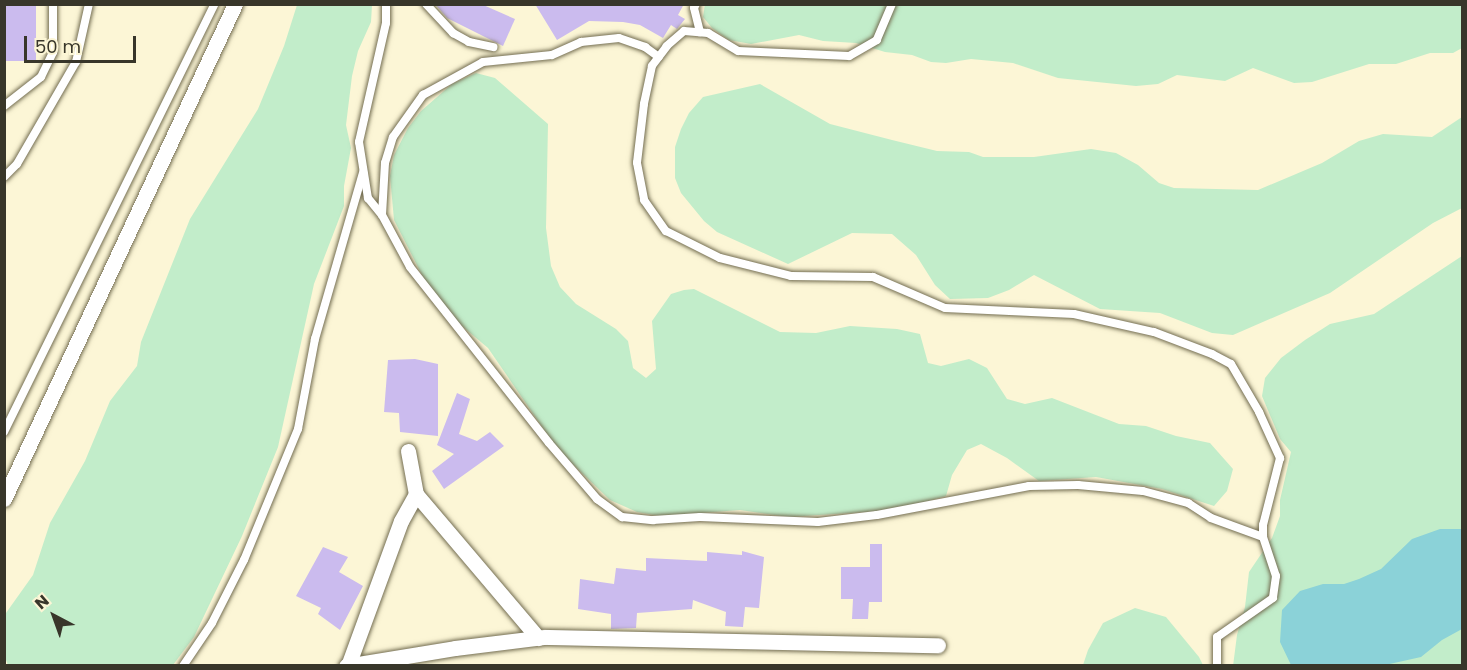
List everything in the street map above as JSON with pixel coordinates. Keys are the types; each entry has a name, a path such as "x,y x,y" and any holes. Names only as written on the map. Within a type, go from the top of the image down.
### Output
{"street":[{"path":"4,499 235,4"},
{"path":"408,451 416,494 538,638"},
{"path":"416,494 401,521 348,664 538,638 675,638 810,644 939,645"}],"lane":[{"path":"4,106 41,77 45,69 53,52 53,4"},
{"path":"4,177 17,164 76,63 89,4"},
{"path":"4,432 215,4"},
{"path":"386,4 386,23 359,142 368,198 382,214 410,267 549,443 597,498 622,517 653,520 700,518 818,522 877,515 1029,486 1078,484 1143,491 1188,503 1211,518 1263,537"},
{"path":"426,4 430,12 453,33 469,42 493,47"},
{"path":"696,4 694,8 700,32"},
{"path":"892,4 877,40 849,56 738,51 708,33 684,31 652,66 644,104 637,163 644,200 666,231 720,258 791,276 873,277 945,308 1074,314 1154,332 1212,354 1231,364 1259,412 1280,458 1263,525 1263,537 1276,576 1273,598 1217,637 1217,666"},
{"path":"382,214 385,163 393,137 423,95 483,62 552,55 580,42 619,38 645,47 659,57"},
{"path":"183,666 212,623 244,560 298,429 315,339 364,172"}],"green space":[{"path":"705,4 1462,4 1462,48 1453,53 1430,53 1396,64 1369,64 1312,82 1294,83 1253,68 1225,81 1177,75 1158,84 1136,86 1058,78 1013,63 971,59 946,63 931,62 912,55 885,52 856,43 823,41 799,35 751,44 729,40 712,28 703,17"},
{"path":"297,5 372,5 371,22 358,51 352,76 346,125 351,148 344,186 344,206 314,284 278,447 242,536 194,637 173,665 8,665 4,655 6,613 33,575 50,523 85,461 110,401 137,366 141,342 190,219 258,109 284,46"},
{"path":"476,73 495,78 548,124 546,228 551,266 560,287 576,304 616,329 628,341 633,368 646,378 656,369 652,321 671,294 694,289 780,332 816,333 850,326 897,329 920,334 928,363 941,366 969,359 987,368 1007,399 1025,404 1052,398 1119,424 1146,426 1176,436 1210,443 1233,469 1227,491 1214,506 1162,489 1096,477 1039,481 1007,458 981,444 967,450 952,475 946,496 896,510 789,517 740,510 660,516 637,512 610,500 558,450 488,348 449,315 425,281 394,220 390,176 394,155 408,128 421,111 452,84"},
{"path":"760,84 830,124 892,140 937,151 969,152 983,157 1034,157 1091,149 1116,153 1138,165 1159,183 1174,188 1258,190 1322,163 1359,141 1383,134 1432,137 1462,117 1462,208 1433,223 1330,293 1233,335 1212,333 1160,313 1100,309 1034,275 1009,290 988,298 950,299 935,285 916,255 892,234 852,233 788,264 717,232 704,221 681,193 675,178 675,147 681,129 689,113 703,97"},
{"path":"1462,256 1462,665 1233,666 1237,635 1245,607 1249,572 1272,538 1280,516 1280,500 1291,452 1280,439 1262,396 1265,378 1281,358 1330,324 1374,314"},
{"path":"1135,608 1166,617 1203,665 1083,665 1088,650 1103,623"}],"water":[{"path":"1440,529 1462,529 1462,629 1442,640 1421,657 1385,665 1291,665 1280,642 1282,610 1300,591 1323,584 1344,584 1359,579 1381,569 1412,539"}],"building":[{"path":"4,4 36,4 36,61 4,61"},
{"path":"435,4 481,4 515,19 503,46 447,18"},
{"path":"535,4 684,4 678,15 685,19 677,29 671,25 663,38 640,25 589,21 557,40"},
{"path":"415,359 438,364 438,436 400,432 399,413 384,412 388,360"},
{"path":"457,393 470,399 459,434 477,441 490,432 504,446 444,489 432,471 454,454 437,445"},
{"path":"870,544 882,544 882,602 869,602 868,619 852,619 853,599 841,599 841,567 870,567"},
{"path":"323,547 348,557 339,572 363,586 340,630 318,614 321,608 296,596"},
{"path":"742,551 764,557 759,608 745,607 743,627 725,626 726,612 693,600 692,609 637,613 636,628 611,629 611,614 578,609 580,579 614,584 616,568 646,571 646,558 707,561 707,552 742,555"}]}
